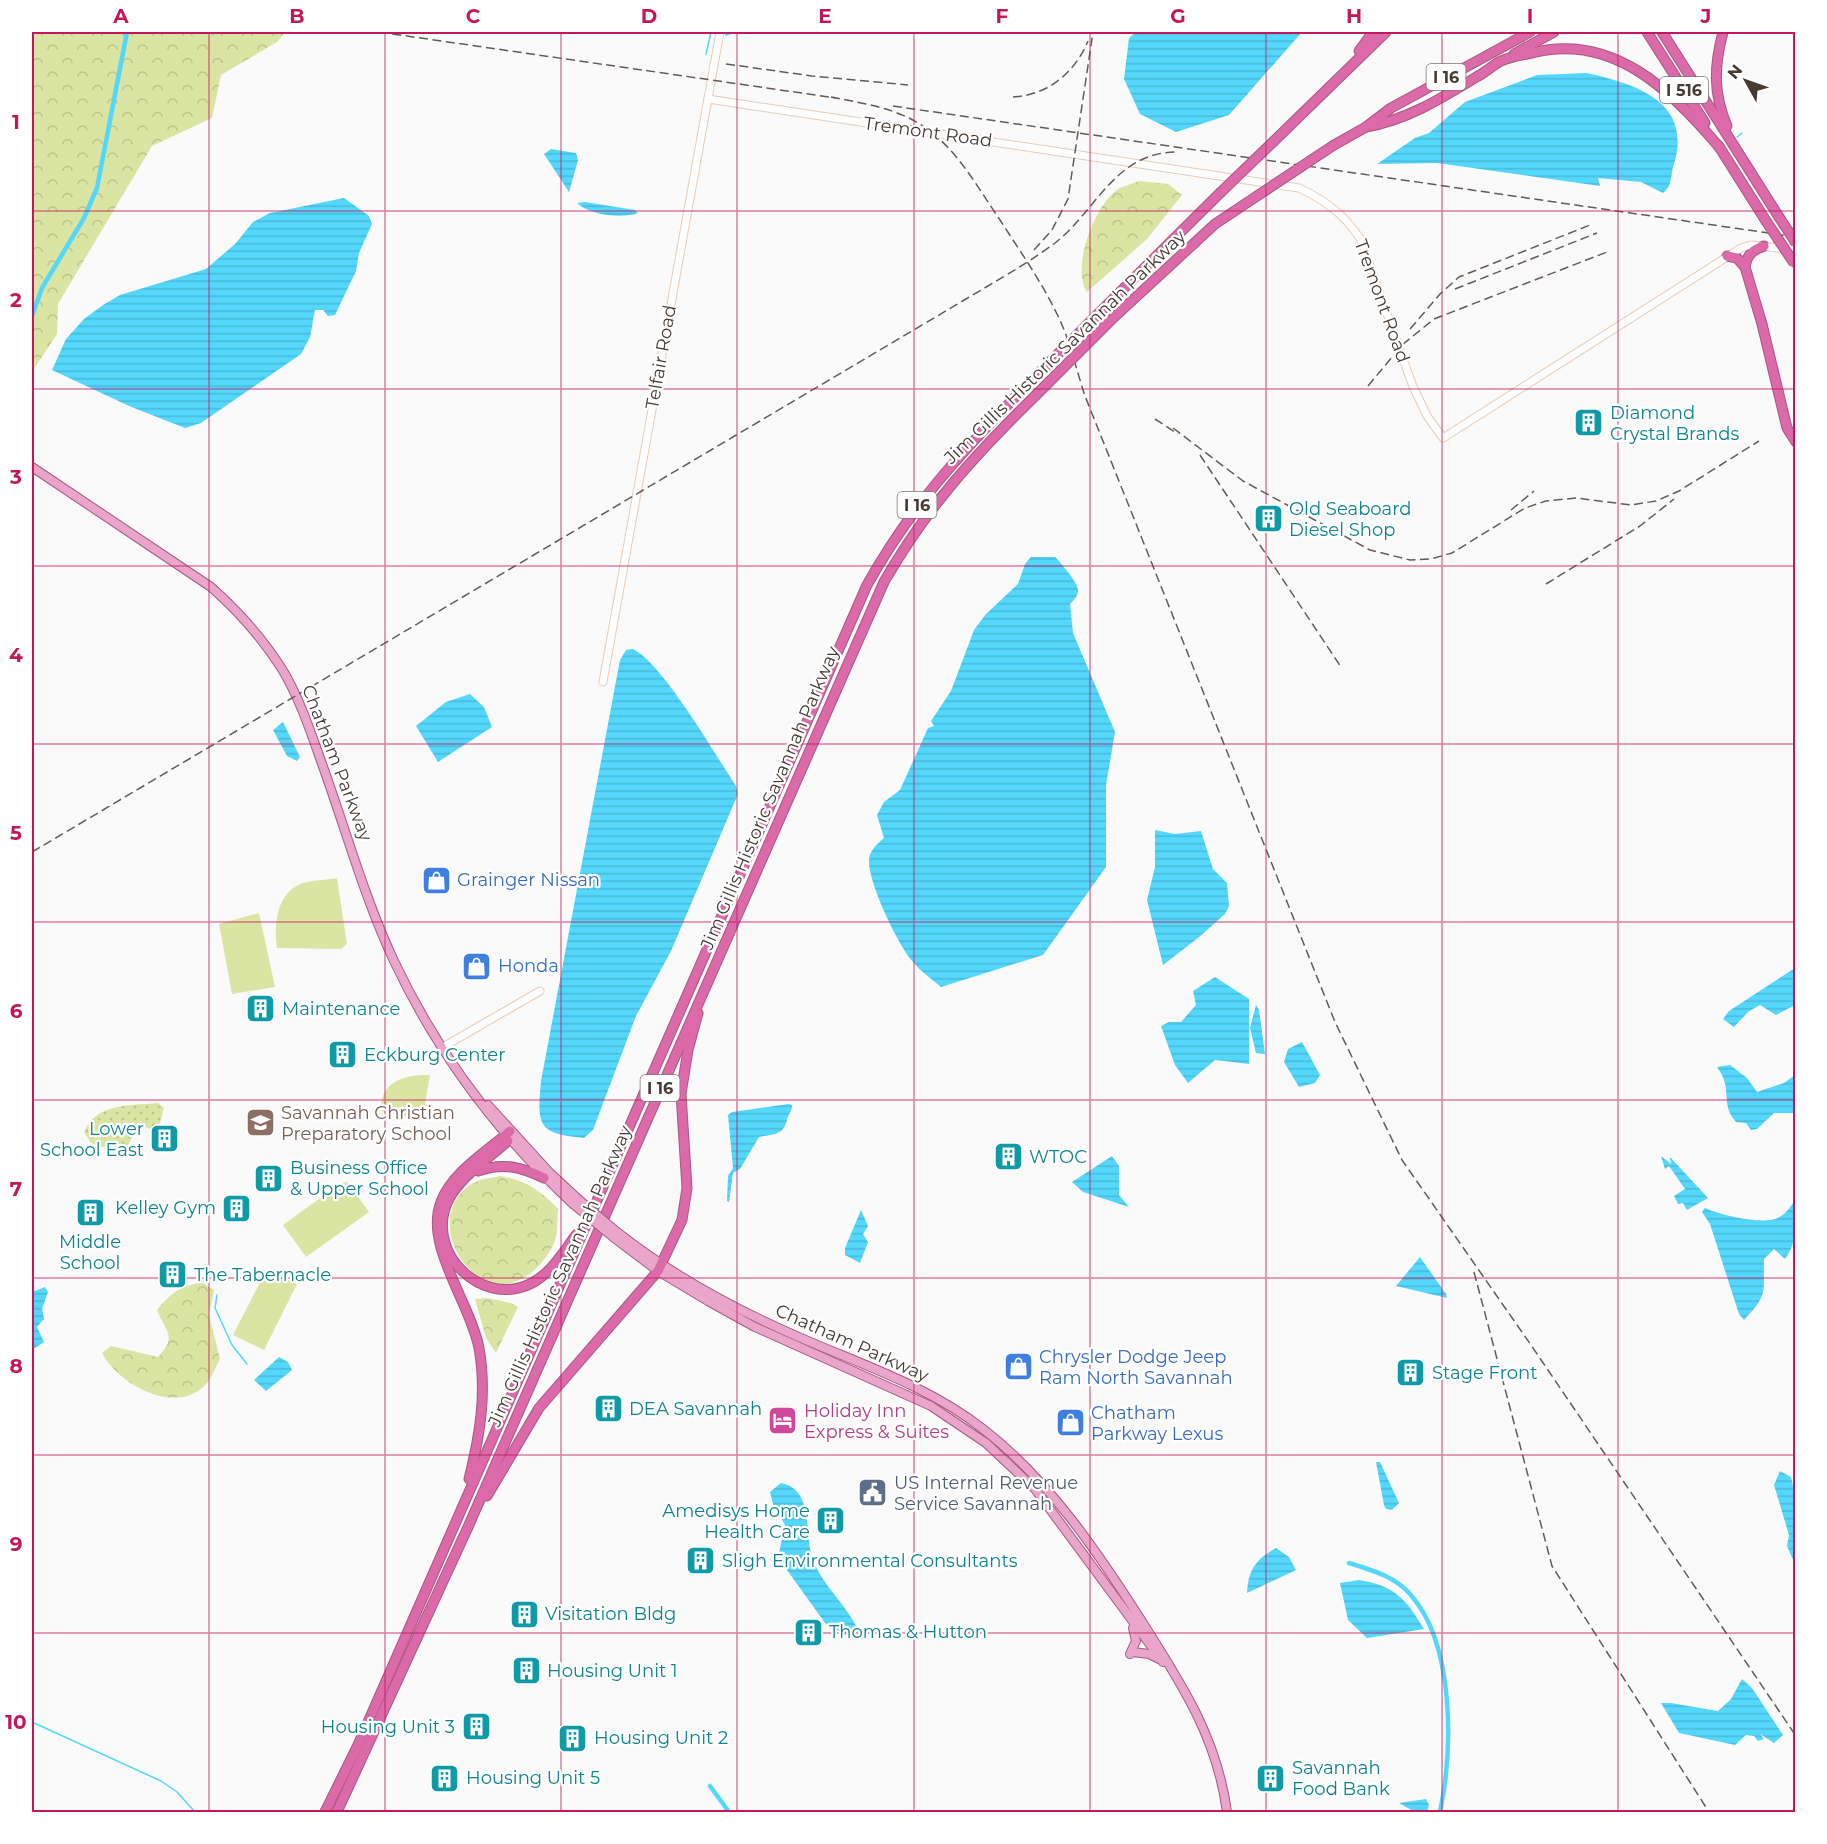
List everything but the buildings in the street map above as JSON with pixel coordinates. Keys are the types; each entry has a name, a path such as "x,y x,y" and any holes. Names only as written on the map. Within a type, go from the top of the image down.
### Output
{"highway":[{"path":"1334,82 1373,32"},
{"name":"Jim Gillis Historic Savannah Parkway","path":"325,1812 358,1745 867,585 896,536 928,490 1022,391 1386,32"},
{"name":"Jim Gillis Historic Savannah Parkway","path":"338,1812 468,1527 884,582 926,513 1035,396 1111,320 1215,224 1334,145 1366,127 1399,103 1530,32"},
{"path":"1366,127 1386,124 1417,111 1554,32"},
{"name":"I 516","path":"1647,32 1795,265"},
{"name":"I 516","path":"1662,32 1796,243"},
{"path":"1723,32 1715,73 1716,94 1736,147"},
{"path":"1501,61 1542,50 1568,48 1608,54 1633,66 1663,88 1695,118 1720,148"},
{"path":"1745,267 1747,258 1752,252 1764,246"},
{"path":"1727,256 1737,258 1745,267 1762,324 1787,428 1796,442"},
{"path":"468,1527 533,1416 660,1267 682,1220 686,1201 681,1113 683,1072 711,974"},
{"path":"510,1135 451,1196 443,1215 444,1242 457,1266 482,1284 494,1288 518,1288 543,1277 586,1223"},
{"path":"460,1512 479,1434 483,1402 482,1370 471,1319 438,1242 437,1216 442,1199 454,1181 510,1135"},
{"path":"464,1181 477,1171 505,1165 520,1167 544,1178"}],"main road":[{"name":"Chatham Parkway","path":"32,468 211,587 227,601 278,664 304,715 394,961 443,1047 474,1092 544,1178 660,1267 755,1327 931,1406 986,1443 1035,1489 1126,1614 1160,1659 1170,1668"},
{"name":"Chatham Parkway","path":"510,1135 575,1201"},
{"name":"Chatham Parkway","path":"660,1267 714,1297 900,1380 983,1428 1024,1464 1062,1507 1136,1612 1199,1715 1218,1766 1227,1812"},
{"path":"1126,1614 1136,1635 1132,1653 1149,1654 1160,1659"}],"street":[{"name":"Telfair Road","path":"603,682 720,32"},
{"name":"Tremont Road","path":"708,99 1299,188 1330,205 1353,226 1361,240 1412,384 1427,416 1443,438 1534,382 1727,256 1751,245 1796,250"},
{"path":"443,1047 540,991"}],"green space":[{"path":"32,32 285,32 277,42 221,75 212,118 152,146 58,304 57,334 32,372"},
{"path":"1139,181 1168,184 1182,195 1147,239 1087,292 1083,281 1083,253 1093,223 1108,198 1117,190"},
{"path":"337,878 347,944 341,949 277,948 277,920 282,901 287,894 294,887 303,883"},
{"path":"259,913 275,987 232,994 219,924"},
{"path":"430,1075 423,1116 419,1119 381,1111 384,1093 389,1086 403,1078"},
{"path":"158,1103 164,1108 158,1131 138,1125 124,1154 91,1143 84,1132 97,1115 106,1110"},
{"path":"500,1176 532,1187 558,1209 556,1237 547,1256 540,1265 522,1279 501,1284 490,1282 476,1275 465,1264 456,1251 451,1236 450,1221 453,1207 460,1194 473,1183"},
{"path":"347,1182 369,1212 306,1257 283,1225 341,1183"},
{"path":"267,1269 297,1284 264,1350 233,1335"},
{"path":"203,1283 214,1290 209,1315 220,1359 207,1383 195,1393 180,1397 165,1397 149,1393 134,1385 110,1365 102,1353 111,1346 158,1357 169,1339 167,1329 157,1310 177,1291 189,1285"},
{"path":"487,1298 511,1303 518,1307 496,1353 486,1338 475,1299"}],"water":[{"path":"1136,32 1302,32 1229,115 1176,132 1140,114 1124,79 1129,38"},
{"path":"1587,73 1641,90 1656,99 1667,110 1675,125 1678,142 1670,183 1663,193 1641,182 1598,178 1600,186 1437,163 1377,164 1415,138 1429,133 1465,102 1537,75"},
{"path":"551,149 576,153 578,160 569,192 544,154"},
{"path":"344,198 369,216 372,224 359,253 356,271 335,315 328,316 323,310 315,310 310,337 301,354 201,423 185,428 129,406 52,370 66,339 84,319 103,305 120,295 206,269 235,244 253,222 270,213"},
{"path":"585,202 635,210 638,213 623,216 606,215 577,203"},
{"path":"1031,557 1055,557 1078,588 1078,593 1070,604 1073,633 1115,732 1106,785 1106,867 1043,955 941,987 919,969 907,954 892,928 873,883 869,860 872,850 884,838 877,815 884,802 900,790 928,728 934,726 931,721 951,691 974,630 986,614 1018,584 1025,564"},
{"path":"633,649 659,672 673,691 736,786 738,794 671,951 636,1016 593,1130 584,1138 557,1134 543,1124 539,1108 541,1081 620,660 626,650"},
{"path":"470,694 484,707 492,727 438,762 416,726 446,702"},
{"path":"283,722 300,757 297,761 287,756 273,730"},
{"path":"1155,830 1175,834 1201,831 1213,869 1227,883 1229,906 1225,914 1163,965 1147,900 1155,867"},
{"path":"1795,968 1795,1005 1776,1015 1760,1005 1748,1012 1734,1027 1723,1019 1729,1011"},
{"path":"1215,977 1249,999 1249,1064 1215,1060 1188,1083 1175,1065 1161,1026 1169,1022 1181,1022 1196,1005 1193,991"},
{"path":"1256,1005 1259,1010 1265,1054 1256,1053 1250,1028"},
{"path":"1302,1042 1320,1075 1315,1083 1299,1087 1284,1062 1288,1049"},
{"path":"1730,1065 1747,1078 1757,1092 1784,1083 1795,1075 1795,1113 1774,1113 1757,1129 1751,1130 1746,1123 1736,1122 1728,1109 1725,1083 1717,1067"},
{"path":"792,1105 783,1129 777,1133 759,1137 740,1169 733,1173 729,1202 727,1201 728,1176 733,1168 728,1115 732,1112"},
{"path":"1112,1156 1119,1166 1119,1195 1129,1207 1083,1192 1072,1182"},
{"path":"1661,1156 1671,1164 1670,1157 1708,1198 1687,1210 1683,1203 1678,1204 1674,1196 1685,1189 1669,1166 1665,1169"},
{"path":"1795,1200 1796,1216 1792,1246 1785,1259 1774,1249 1764,1259 1763,1292 1758,1304 1744,1320 1739,1314 1710,1224 1702,1212 1705,1208 1740,1218 1768,1220 1781,1216"},
{"path":"861,1210 868,1226 863,1234 868,1242 860,1263 845,1255 845,1248"},
{"path":"1420,1257 1446,1294 1447,1298 1396,1286"},
{"path":"32,1287 35,1291 45,1287 48,1292 42,1309 44,1319 37,1327 44,1342 32,1350"},
{"path":"279,1357 288,1362 292,1370 266,1391 254,1380"},
{"path":"1376,1462 1380,1462 1399,1503 1392,1510 1386,1509 1384,1505"},
{"path":"1780,1471 1791,1477 1795,1495 1795,1578 1793,1575 1794,1562 1787,1546 1789,1535 1774,1485"},
{"path":"781,1483 798,1493 803,1502 814,1563 825,1583 846,1609 857,1628 849,1637 825,1623 787,1570 779,1553 785,1525 773,1504 770,1492"},
{"path":"1276,1548 1289,1557 1296,1570 1247,1593 1249,1578 1254,1566 1263,1556"},
{"path":"1359,1580 1382,1586 1398,1595 1405,1601 1424,1629 1367,1638 1348,1620 1340,1583"},
{"path":"1742,1679 1752,1688 1783,1735 1774,1743 1760,1734 1764,1739 1758,1741 1754,1736 1746,1735 1735,1745 1679,1733 1661,1703 1718,1711 1731,1699"},
{"path":"1426,1799 1429,1805 1427,1812 1415,1812 1399,1803"}],"waterway":[{"path":"32,316 42,288 84,218 97,188 127,32"},
{"path":"706,54 711,32"},
{"path":"726,35 735,32"},
{"path":"1737,137 1742,133"},
{"path":"217,1295 215,1308 232,1345 247,1364"},
{"path":"1349,1563 1382,1574 1404,1588 1425,1615 1436,1640 1443,1669 1448,1729 1447,1759 1440,1812"},
{"path":"32,1722 161,1781 177,1792 195,1812"},
{"path":"710,1786 729,1812"}],"railway":[{"path":"379,32 836,98"},
{"path":"1034,250 1052,230 1068,199 1093,32"},
{"path":"1013,97 1038,92 1059,80 1076,63 1088,41"},
{"path":"726,64 812,76 908,85"},
{"path":"831,97 898,113 931,132 964,167 1037,278 1062,324 1085,396 1335,1022 1402,1160 1531,1345 1796,1736"},
{"path":"893,106 1796,237"},
{"path":"32,852 1034,258 1069,230 1121,173 1137,162 1154,155 1175,152"},
{"path":"1410,329 1440,294 1459,277 1590,225"},
{"path":"1455,289 1597,233"},
{"path":"1368,386 1402,345 1434,319 1607,252"},
{"path":"1155,419 1178,434"},
{"path":"1173,428 1243,481 1370,550 1410,560 1431,559 1452,553 1525,508 1546,501 1576,498 1631,505 1656,501 1679,491 1759,441"},
{"path":"1200,455 1341,667"},
{"path":"1511,510 1534,491"},
{"path":"1546,584 1640,526 1674,499"},
{"path":"1474,1272 1552,1566 1709,1812"}],"place":[{"name":"Diamond Crystal Brands","path":"1589,423"},
{"name":"Old Seaboard Diesel Shop","path":"1268,519"},
{"name":"Grainger Nissan","path":"436,880"},
{"name":"Honda","path":"477,966"},
{"name":"Maintenance","path":"261,1009"},
{"name":"Eckburg Center","path":"343,1055"},
{"name":"Savannah Christian Preparatory School","path":"260,1123"},
{"name":"Lower School East","path":"165,1139"},
{"name":"WTOC","path":"1008,1157"},
{"name":"Business Office & Upper School","path":"269,1178"},
{"name":"Kelley Gym","path":"237,1208"},
{"name":"Middle School","path":"90,1213"},
{"name":"The Tabernacle","path":"173,1275"},
{"name":"Chrysler Dodge Jeep Ram North Savannah","path":"1018,1367"},
{"name":"Stage Front","path":"1411,1373"},
{"name":"DEA Savannah","path":"608,1409"},
{"name":"Holiday Inn Express & Suites","path":"783,1421"},
{"name":"Chatham Parkway Lexus","path":"1070,1423"},
{"name":"US Internal Revenue Service Savannah","path":"873,1493"},
{"name":"Amedisys Home Health Care","path":"831,1521"},
{"name":"Sligh Environmental Consultants","path":"701,1561"},
{"name":"Visitation Bldg","path":"524,1614"},
{"name":"Thomas & Hutton","path":"808,1632"},
{"name":"Housing Unit 1","path":"526,1671"},
{"name":"Housing Unit 3","path":"476,1727"},
{"name":"Housing Unit 2","path":"573,1738"},
{"name":"Housing Unit 5","path":"445,1778"},
{"name":"Savannah Food Bank","path":"1271,1778"}]}
